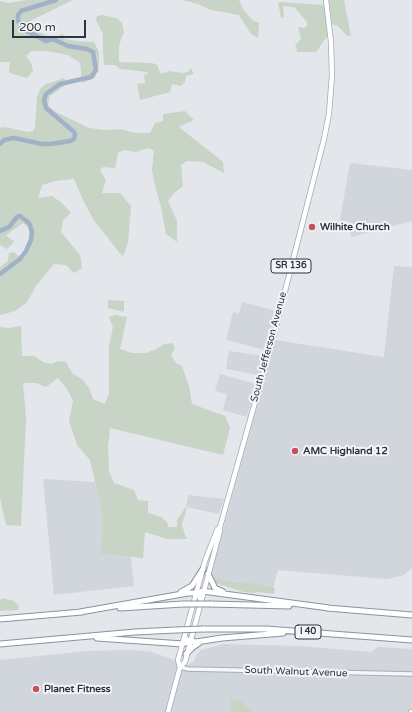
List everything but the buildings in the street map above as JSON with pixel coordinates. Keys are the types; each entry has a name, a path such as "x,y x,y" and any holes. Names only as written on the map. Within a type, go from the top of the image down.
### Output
{"highway":[{"path":"169,596 186,590 192,586 203,569"},
{"path":"208,574 215,588 220,592 232,595"},
{"path":"80,612 204,591 329,608"},
{"path":"197,593 201,602"},
{"path":"0,620 145,606 183,604 254,604 329,608 412,615"},
{"name":"I 40","path":"0,644 135,632 203,629 266,629 412,640"},
{"path":"185,637 187,640 195,642 260,634 312,632"},
{"path":"74,638 105,638 183,644 190,641"},
{"path":"186,654 202,641"}],"main road":[{"name":"South Jefferson Avenue","path":"180,667 178,660 207,555 220,527 272,342 324,139 329,114 332,75 331,42 326,0"},
{"name":"South Jefferson Avenue","path":"168,712 180,667 185,662 220,527"}],"street":[{"name":"South Walnut Avenue","path":"180,667 188,669 412,674"}],"shaded area":[{"path":"350,163 412,170 412,221 351,237 348,220 342,222 340,219"},
{"path":"394,266 412,267 412,568 404,575 387,579 278,570 273,588 243,581 240,583 210,577 275,340 384,357"},
{"path":"242,302 276,311 265,350 226,340 233,312 239,314"},
{"path":"229,351 263,356 259,375 226,369"},
{"path":"220,374 256,384 247,417 223,410 227,394 215,391"},
{"path":"43,479 95,482 102,512 101,554 131,557 134,586 54,595"},
{"path":"188,495 224,499 219,514 186,507"},
{"path":"223,644 298,646 371,652 378,647 412,649 412,712 0,712 0,660 87,651 133,650 152,652 187,665 194,661 197,654 201,650"}],"green space":[{"path":"26,0 73,0 32,20 27,26 47,36 58,39 62,33 65,39 94,42 99,52 99,65 95,78 82,83 80,63 68,55 46,51 31,51 26,56 31,63 33,71 27,78 9,73 10,62 0,62 0,1 9,3"},
{"path":"182,0 239,0 243,9 252,20 259,23 258,38 251,34 239,15 211,10 198,4"},
{"path":"329,0 344,0 351,36 347,36 338,26 332,24"},
{"path":"278,2 325,5 328,35 316,52 296,52 297,49 295,45 301,39 298,27 304,28 307,26 307,22 294,7 283,6 284,17 281,18"},
{"path":"102,15 117,18 122,23 124,33 119,47 119,62 152,63 157,65 161,74 170,71 182,73 188,72 191,68 194,74 186,76 185,82 181,86 172,84 170,92 140,100 137,84 145,83 144,75 148,72 120,69 116,65 104,65 103,34 96,20 97,16"},
{"path":"64,78 67,84 50,96 48,105 54,111 89,128 106,130 120,129 135,133 150,133 155,123 163,121 163,114 185,111 194,120 179,127 223,162 224,173 203,162 187,161 181,165 183,186 174,193 168,201 177,221 177,242 166,234 152,170 154,151 149,148 135,152 124,150 118,153 115,168 103,167 100,170 106,180 102,193 120,193 131,206 128,242 123,257 95,222 74,179 55,181 42,185 38,198 52,196 62,203 71,213 63,220 61,232 80,255 82,268 74,273 66,265 54,264 36,286 27,302 15,311 0,315 0,267 8,261 9,253 14,252 20,257 28,245 30,235 28,227 23,223 6,235 14,241 7,249 0,245 0,128 5,127 28,132 33,131 35,127 37,97 40,89 47,83"},
{"path":"108,300 124,301 124,312 108,308"},
{"path":"116,315 127,317 120,349 132,353 146,353 165,344 173,343 175,348 171,355 176,363 182,366 189,386 192,404 225,416 230,428 223,455 110,428 108,447 109,471 114,483 134,490 138,500 148,501 148,513 161,517 166,521 169,527 177,527 177,520 185,508 187,508 182,524 187,539 167,539 145,532 143,558 101,554 102,512 90,460 77,445 69,421 73,401 67,389 58,378 46,387 36,383 23,383 26,418 21,526 6,525 0,498 0,327 9,328 21,326 22,356 34,356 43,362 52,364 58,361 66,362 72,373 82,379 89,388 93,399 105,404 109,393 109,346 113,327 109,317"},
{"path":"210,577 240,583 243,581 275,588 274,594 243,592 213,582"},
{"path":"2,598 14,601 19,606 18,610 0,611 0,601"},
{"path":"231,699 240,701 254,712 230,712"}],"waterway":[{"path":"0,144 4,140 14,138 42,144 51,144 74,139 74,132 46,108 44,100 46,94 60,84 91,77 96,70 93,52 87,49 68,46 53,39 46,41 25,30 18,21 18,15 21,11 56,0"},
{"path":"0,231 9,227 17,217 20,216 29,223 32,231 31,240 26,251 20,259 0,274"}],"place":[{"name":"Wilhite Church","path":"312,227"},
{"name":"AMC Highland 12","path":"295,451"},
{"name":"Planet Fitness","path":"36,689"}]}
